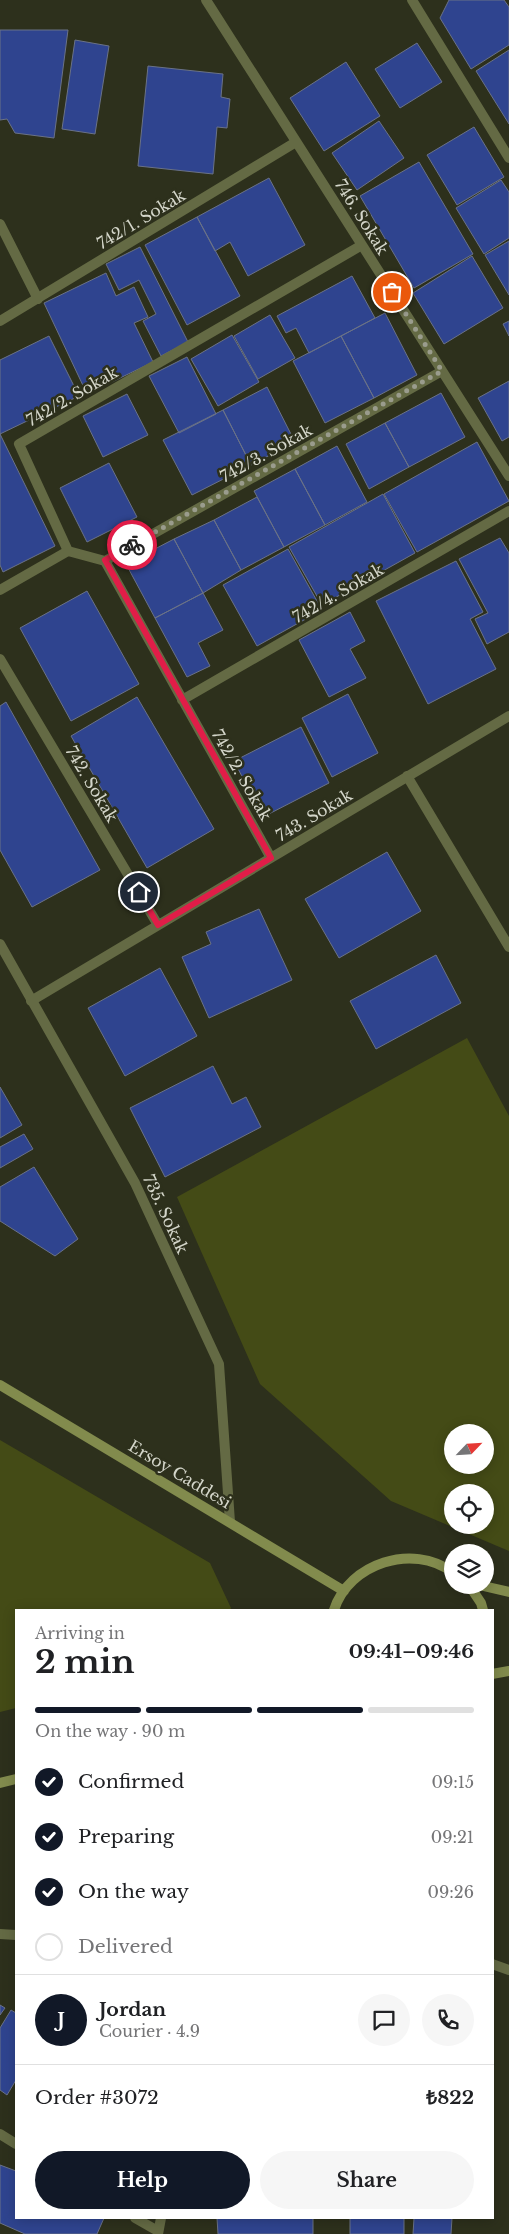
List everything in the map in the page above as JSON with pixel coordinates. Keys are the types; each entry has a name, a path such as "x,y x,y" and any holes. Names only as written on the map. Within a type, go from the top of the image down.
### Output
{"main road":[{"name":"Ersoy Caddesi","path":"0,1386 344,1591"},
{"path":"335,1609 344,1591 368,1569 393,1559 420,1558 444,1566"},
{"path":"494,1588 509,1592"},
{"path":"475,1594 483,1609"},
{"path":"494,1674 509,1671"},
{"path":"0,1783 15,1779"}],"street":[{"name":"746. Sokak","path":"206,0 509,476"},
{"path":"412,0 509,158"},
{"name":"742/1. Sokak","path":"0,321 296,142"},
{"path":"0,224 38,299"},
{"name":"742/2. Sokak","path":"68,551 19,444 362,245"},
{"name":"742/3. Sokak","path":"105,560 442,371"},
{"name":"742/4. Sokak","path":"182,700 509,511"},
{"path":"0,590 68,551 105,560"},
{"name":"742/2. Sokak","path":"105,560 271,858"},
{"name":"742. Sokak","path":"0,659 158,925"},
{"name":"743. Sokak","path":"31,1001 509,716"},
{"path":"407,776 509,947"},
{"name":"735. Sokak","path":"0,944 135,1183 218,1364 230,1522"},
{"path":"0,1934 15,1935"},
{"path":"494,1965 509,1970"},
{"path":"0,2134 15,2143"},
{"path":"137,2219 158,2233 161,2219"}],"green space":[{"path":"467,1038 509,1116 509,1551 469,1534 494,1534 494,1484 444,1484 444,1523 391,1501 260,1384 177,1197"},
{"path":"0,1440 210,1563 231,1608 15,1609 15,1708 0,1712"}],"building":[{"path":"449,0 504,0 509,7 509,45 471,69 440,18"},
{"path":"0,30 68,30 54,138 15,133 7,119 0,120"},
{"path":"75,40 109,46 95,134 62,129"},
{"path":"417,43 442,82 400,108 375,69"},
{"path":"509,50 509,124 476,71"},
{"path":"346,62 380,116 324,151 290,98"},
{"path":"148,66 223,74 221,97 230,99 227,128 217,127 213,174 138,166"},
{"path":"379,121 404,158 357,190 332,153"},
{"path":"474,127 504,177 457,205 427,155"},
{"path":"419,162 473,254 414,288 360,196"},
{"path":"269,178 305,245 248,276 230,242 215,251 197,217"},
{"path":"501,180 509,192 509,238 484,254 456,208"},
{"path":"197,217 240,296 187,325 145,245"},
{"path":"509,241 509,295 485,255"},
{"path":"140,247 188,342 161,356 143,321 156,314 139,280 119,290 106,264"},
{"path":"472,256 503,308 444,344 413,293"},
{"path":"106,273 116,296 134,287 148,317 134,323 153,362 87,394 44,303"},
{"path":"352,276 375,318 309,353 296,328 286,333 277,316"},
{"path":"385,313 417,375 374,398 341,336"},
{"path":"270,315 295,358 258,379 234,336"},
{"path":"509,321 509,336 503,324"},
{"path":"232,335 259,382 218,406 191,359"},
{"path":"49,336 79,396 0,434 0,360"},
{"path":"341,336 374,398 325,423 293,361"},
{"path":"187,357 216,414 179,433 149,376"},
{"path":"509,381 509,437 502,441 478,398"},
{"path":"267,387 295,442 251,465 223,410"},
{"path":"441,393 465,437 409,467 385,423"},
{"path":"127,394 148,435 103,457 83,416"},
{"path":"223,410 251,465 192,495 163,440"},
{"path":"385,423 409,467 369,489 346,444"},
{"path":"0,434 55,546 3,572 0,565"},
{"path":"477,442 509,501 417,552 384,494"},
{"path":"337,446 367,502 325,525 295,469"},
{"path":"109,463 137,517 87,542 60,488"},
{"path":"295,469 325,525 284,547 254,491"},
{"path":"383,494 415,553 322,605 289,547"},
{"path":"257,497 284,547 241,570 214,520"},
{"path":"214,520 241,570 203,593 174,539"},
{"path":"500,538 509,553 509,632 487,644 475,619 488,613 459,559"},
{"path":"174,539 203,593 155,618 126,564"},
{"path":"288,549 322,610 257,646 223,585"},
{"path":"456,561 483,612 470,619 496,669 428,704 376,601"},
{"path":"87,591 139,684 71,721 20,628"},
{"path":"203,593 223,630 198,643 210,666 187,677 155,618"},
{"path":"350,612 365,641 350,649 366,678 329,697 299,640"},
{"path":"348,694 378,753 332,777 302,718"},
{"path":"137,697 214,829 147,868 71,736"},
{"path":"6,702 100,870 32,907 0,850 0,706"},
{"path":"301,727 329,783 263,817 234,761"},
{"path":"387,852 421,911 339,958 305,899"},
{"path":"259,909 292,980 209,1018 182,957 211,944 206,932"},
{"path":"436,955 461,1003 376,1049 350,1001"},
{"path":"160,968 197,1036 125,1076 88,1008"},
{"path":"213,1066 232,1104 246,1097 261,1127 165,1177 130,1108"},
{"path":"0,1087 22,1125 0,1138"},
{"path":"24,1134 33,1149 0,1168 0,1147"},
{"path":"34,1167 78,1239 55,1256 0,1221 0,1187"},
{"path":"0,2005 5,2008 0,2015"},
{"path":"11,2010 15,2012 15,2082 7,2095 0,2090 0,2028"},
{"path":"0,2165 15,2171 15,2219 104,2219 97,2234 25,2234 0,2223"},
{"path":"217,2219 313,2219 313,2234 218,2234"},
{"path":"350,2219 404,2219 404,2234 350,2234"},
{"path":"414,2219 452,2219 451,2234 413,2234"}],"way so far":[{"path":"132,545 442,371 392,292"}],"route":[{"path":"132,545 105,560 271,858 158,925 139,892"}]}
